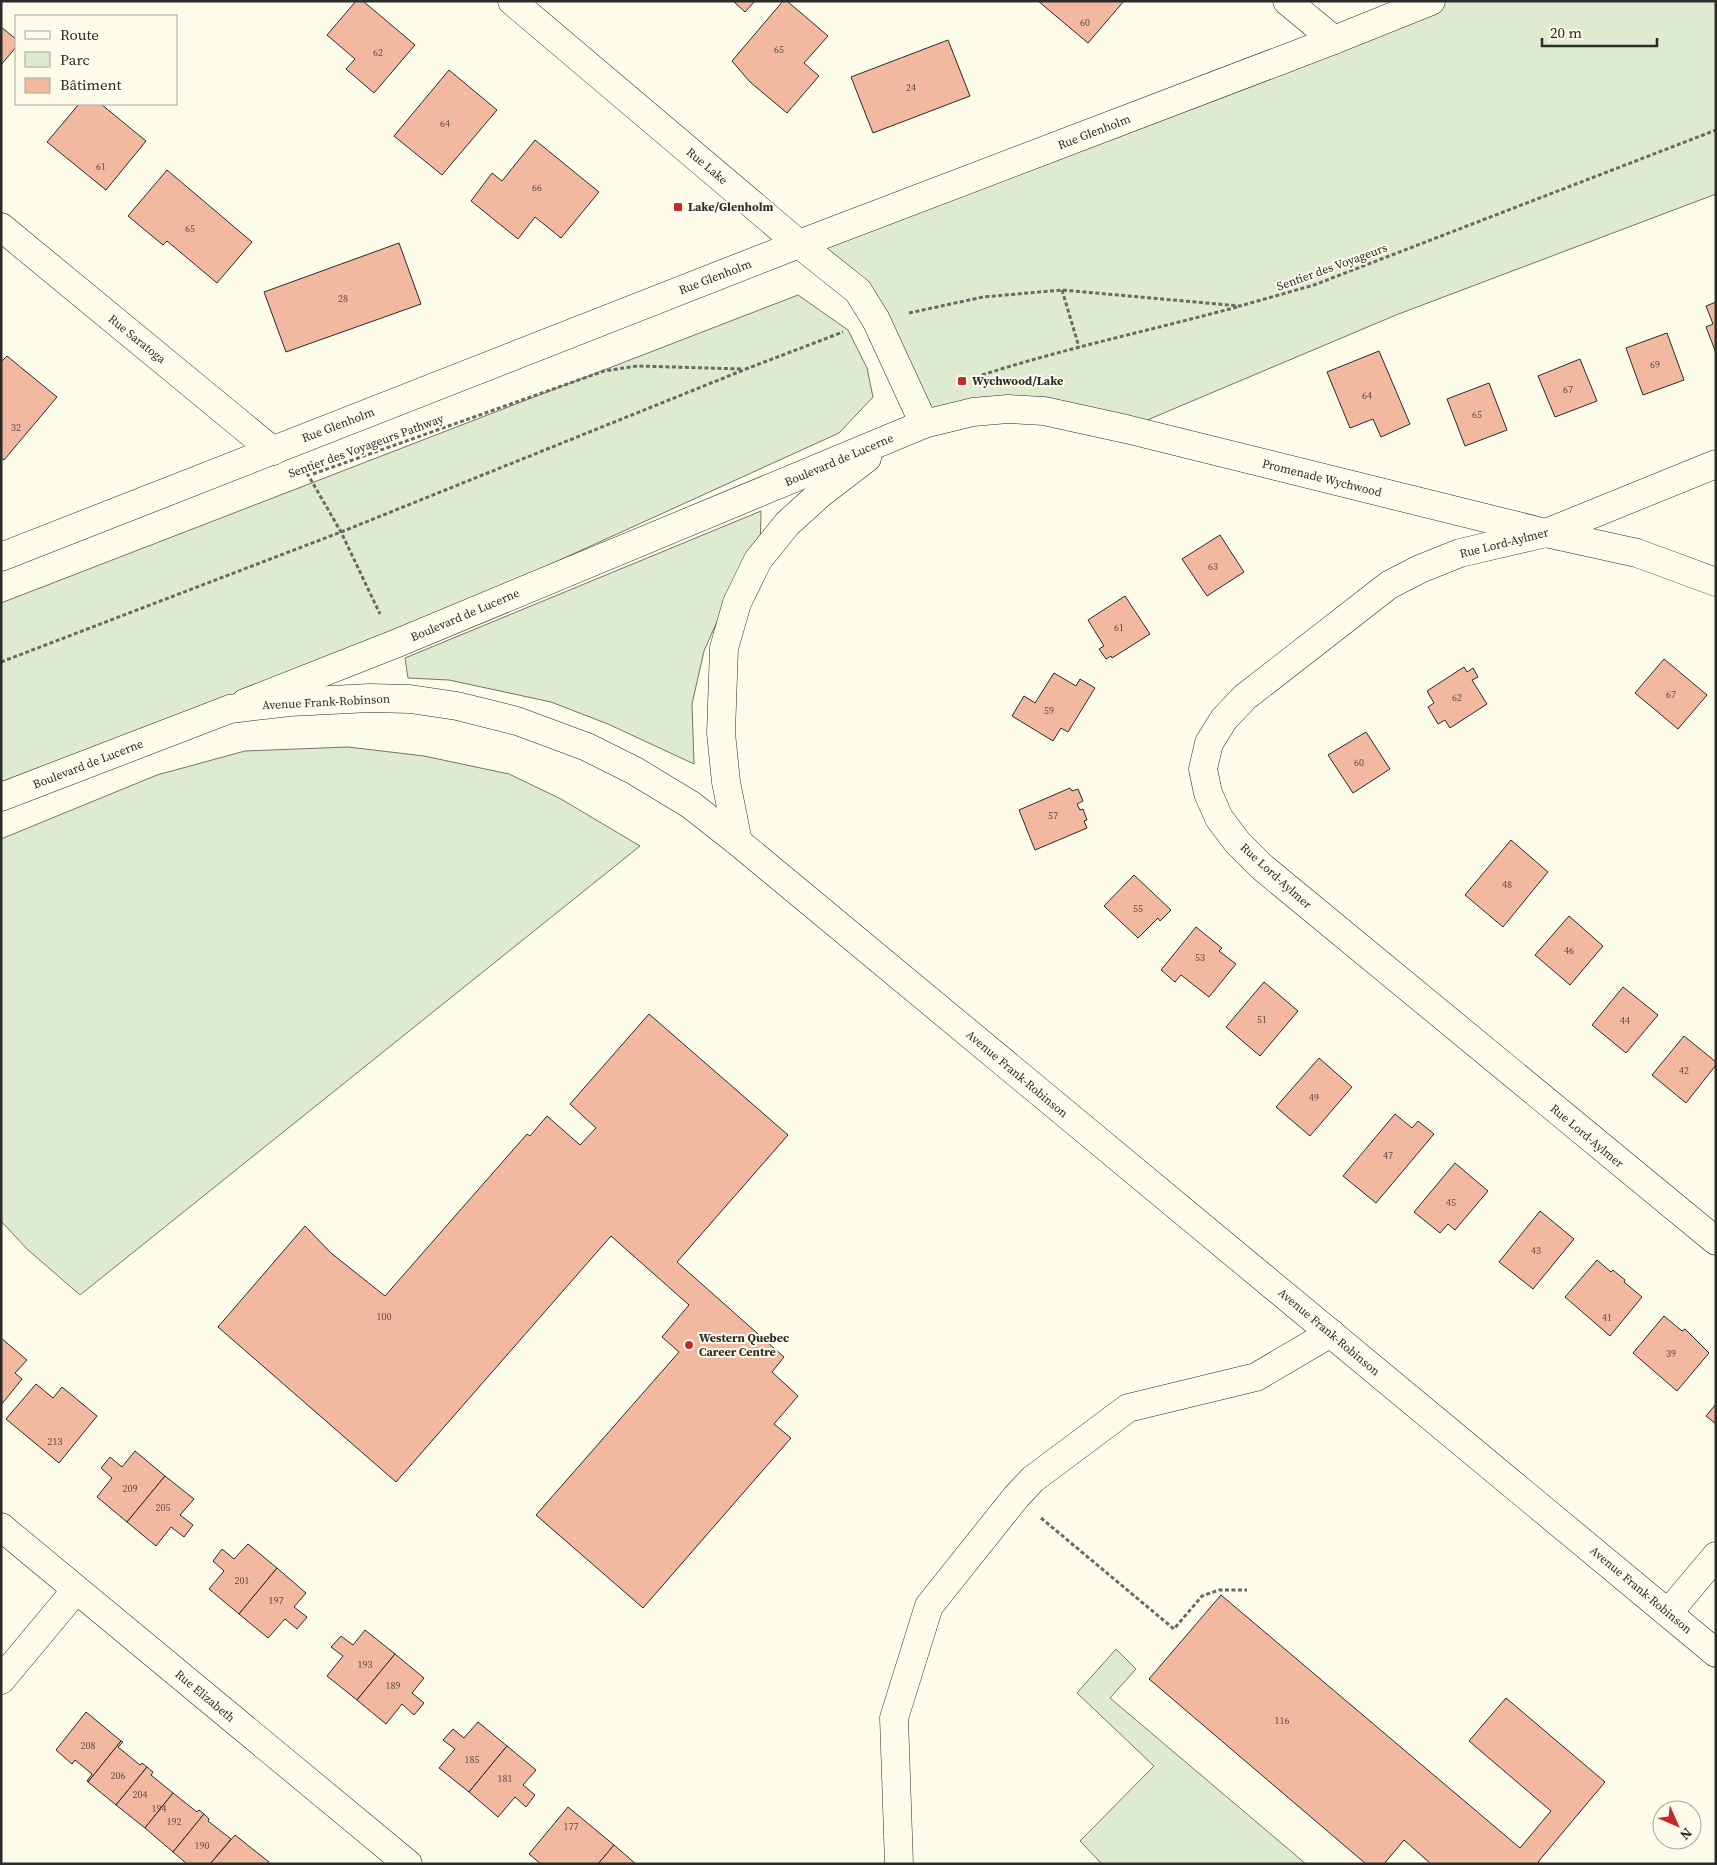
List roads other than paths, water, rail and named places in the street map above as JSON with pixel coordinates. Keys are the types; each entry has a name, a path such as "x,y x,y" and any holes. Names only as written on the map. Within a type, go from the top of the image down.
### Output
{"street":[{"name":"Rue Lake","path":"512,1 799,244 858,291 876,320 924,424"},
{"path":"1287,1 1334,40"},
{"name":"Rue Glenholm","path":"1,557 799,244 1432,1"},
{"name":"Rue Saratoga","path":"1,228 282,447"},
{"name":"Promenade Wychwood","path":"924,424 974,412 1008,409 1044,411 1126,429 1546,534 1637,553 1716,582"},
{"path":"738,842 726,782 721,733 721,688 724,648 737,603 758,560 788,524 820,494 866,458 924,424"},
{"name":"Boulevard de Lucerne","path":"1,797 394,644 924,424"},
{"name":"Rue Lord-Aylmer","path":"1716,464 1546,534 1460,553 1420,569 1389,585 1245,697 1224,719 1209,743 1203,769 1208,793 1219,818 1237,842 1262,867 1716,1241"},
{"name":"Avenue Frank-Robinson","path":"230,709 290,702 380,698 410,699 457,706 517,721 587,747 635,770 692,805 1716,1652"},
{"path":"899,1864 894,1718 929,1606 1016,1497 1033,1479 1128,1408 1256,1378 1331,1334"},
{"name":"Rue Elizabeth","path":"1,1527 408,1864"},
{"path":"1668,1613 1716,1556"},
{"path":"1,1680 76,1590"}],"place":[{"name":"Lake/Glenholm","path":"678,207"},
{"name":"Wychwood/Lake","path":"962,381"},
{"name":"Western Quebec Career Centre","path":"689,1345"}]}
